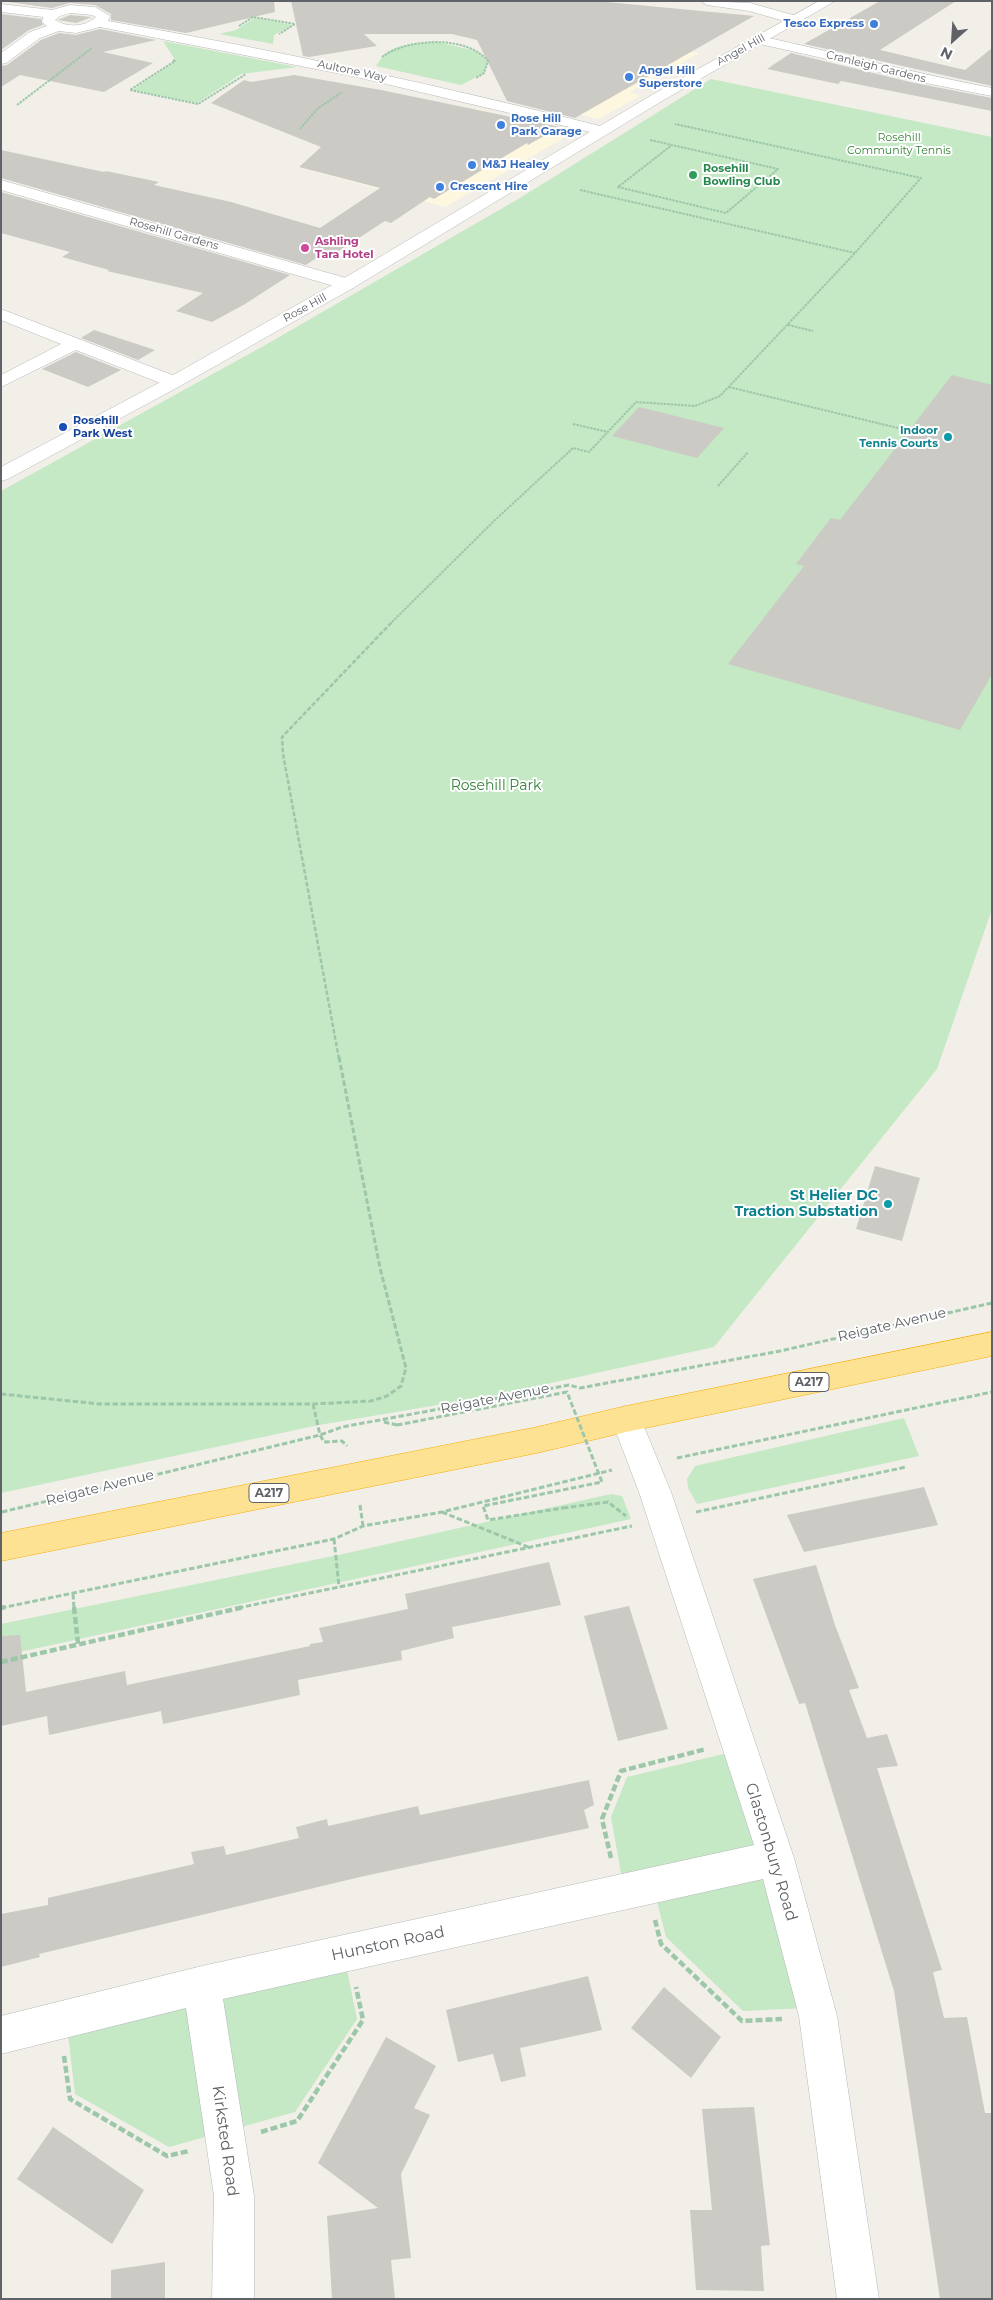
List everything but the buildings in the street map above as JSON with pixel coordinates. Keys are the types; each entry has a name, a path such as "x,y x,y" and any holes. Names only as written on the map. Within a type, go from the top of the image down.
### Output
{"highway":[{"name":"A217","path":"1,1548 537,1440 626,1419 992,1344"}],"street":[{"path":"88,9 100,1"},
{"path":"707,1 733,4 795,20"},
{"name":"Angel Hill","path":"603,131 829,1"},
{"path":"769,13 782,5"},
{"name":"Aultone Way","path":"1,8 56,21 76,29 99,23 362,73 494,102 603,131"},
{"name":"Aultone Way","path":"56,21 70,9 88,9"},
{"path":"88,9 103,16 99,23"},
{"path":"1,60 56,21"},
{"name":"Cranleigh Gardens","path":"760,40 847,59 910,76 992,92"},
{"name":"Rose Hill","path":"1,475 174,382 347,284 603,131"},
{"name":"Rosehill Gardens","path":"1,185 347,284"},
{"path":"1,314 174,382"},
{"path":"1,382 75,343"},
{"name":"Glastonbury Road","path":"626,1419 663,1519 776,1858 818,2016 858,2299"},
{"name":"Hunston Road","path":"1,2036 202,1985 776,1858"},
{"name":"Kirksted Road","path":"202,1985 234,2196 233,2299"}],"path":[{"path":"17,105 123,27"},
{"path":"169,35 160,41 174,61 130,90 198,104 244,75 253,74"},
{"path":"300,130 317,110 333,100 362,73 376,64 385,54 397,48 437,42 476,50 488,61 484,73 476,78"},
{"path":"1,1394 100,1404 313,1404 371,1401 387,1396 401,1386 406,1368 380,1268 361,1176 282,754 282,737 357,657 495,520 573,448 589,452 636,402 695,406 720,396 788,326 921,178 675,124"},
{"path":"650,140 778,169 726,213 618,187 672,145"},
{"path":"580,190 855,253"},
{"path":"788,326 813,331"},
{"path":"729,387 902,430"},
{"path":"573,424 608,432"},
{"path":"718,486 748,452"},
{"name":"Reigate Avenue","path":"1,1512 320,1435 342,1427 569,1385 580,1388 780,1351 992,1303"},
{"path":"1,1662 339,1587 635,1525 620,1510 608,1502 488,1520 483,1506 602,1482 566,1392 397,1425 381,1421"},
{"path":"692,1455 992,1392"},
{"path":"313,1404 320,1435 324,1442 342,1441 348,1447"},
{"path":"663,1519 906,1467"},
{"path":"1,1608 334,1539 364,1526 442,1512 601,1472"},
{"path":"442,1512 529,1547"},
{"path":"334,1539 339,1587"},
{"path":"73,1594 78,1644"},
{"path":"737,1741 621,1771 602,1819 632,1890 661,1944 742,2021 818,2016"}],"shaded area":[{"path":"627,38 699,53 630,92 640,96 598,119 518,100"},
{"path":"476,109 574,132 445,207 298,167 342,129 409,146"}],"green space":[{"path":"255,18 292,25 274,35 273,44 219,34 236,30"},
{"path":"163,41 297,67 241,74 197,103 133,90 176,61"},
{"path":"437,42 476,51 488,61 484,73 461,85 376,66 385,54 397,47"},
{"name":"Rosehill Park","path":"711,79 992,137 992,909 937,1069 714,1347 497,1395 319,1425 1,1493 1,491 267,344 520,198"},
{"path":"904,1418 919,1456 697,1504 688,1488 687,1479 695,1466"},
{"path":"611,1494 622,1496 631,1519 1,1656 1,1624 343,1554"},
{"path":"732,1752 805,2008 743,2011 666,1937 650,1874 622,1879 611,1817 627,1777"},
{"path":"345,1961 357,2019 295,2112 169,2147 75,2094 67,2026"}],"place":[{"name":"Tesco Express","path":"874,24"},
{"name":"Angel Hill Superstore","path":"629,77"},
{"name":"Rose Hill Park Garage","path":"501,125"},
{"name":"M&J Healey","path":"472,165"},
{"name":"Rosehill Bowling Club","path":"693,175"},
{"name":"Crescent Hire","path":"440,187"},
{"name":"Ashling Tara Hotel","path":"305,248"},
{"name":"Rosehill Park West","path":"63,427"},
{"name":"Indoor Tennis Courts","path":"948,437"},
{"name":"St Helier DC Traction Substation","path":"888,1204"}],"park label":[{"name":"Rosehill Community Tennis","path":"899,144"}]}
